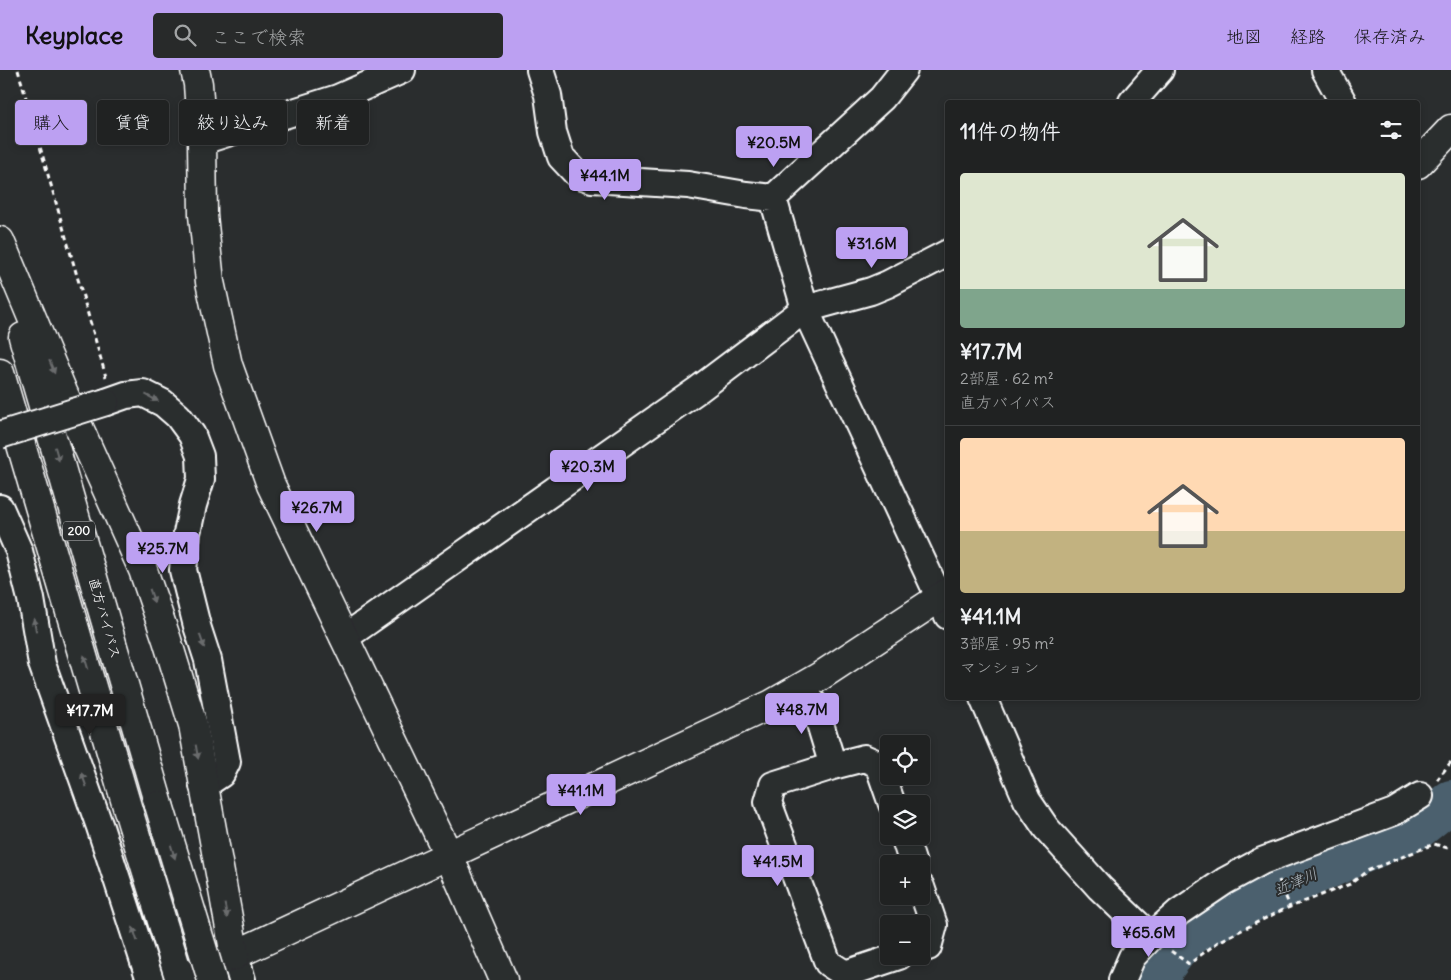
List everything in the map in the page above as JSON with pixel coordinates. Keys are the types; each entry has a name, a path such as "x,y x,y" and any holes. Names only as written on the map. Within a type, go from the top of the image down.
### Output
{"main road":[{"path":"195,70 199,100"},
{"path":"1420,162 1451,129"},
{"path":"202,145 203,215 210,282 228,365 271,485 448,854 503,980"},
{"path":"0,241 62,392 142,570 167,640 192,725 238,968"},
{"name":"直方バイパス","path":"0,256 159,805 212,980"},
{"name":"200","path":"0,373 128,810 180,980"},
{"path":"0,413 56,562"},
{"path":"180,980 238,968 448,854 772,704 945,602"}],"street":[{"path":"287,114 338,98 402,70"},
{"path":"540,70 548,95 553,132 561,156 577,174 592,180 688,185 773,198"},
{"path":"773,198 882,98 904,70"},
{"path":"1134,100 1160,70"},
{"path":"1325,70 1342,100"},
{"path":"773,198 805,309 945,602"},
{"path":"344,638 699,389 805,309 880,288 945,255"},
{"path":"0,435 126,395 143,393 163,403 178,416 192,435 200,456 201,479 187,533 183,570 208,660 227,762 220,774 203,786"},
{"path":"0,508 19,551 31,599 42,664 100,827 150,980"},
{"path":"799,688 814,704 834,766"},
{"path":"983,700 1027,800 1046,828 1100,888 1151,937"},
{"path":"880,963 845,974 828,963 768,802 773,785 864,758 878,764 889,795"},
{"path":"1122,980 1132,957 1151,937 1179,912 1225,881 1262,861 1394,812 1420,796"},
{"path":"927,905 934,925 930,940"}],"path":[{"path":"18,70 109,401"},
{"path":"1189,964 1218,942 1290,907 1350,884 1367,872 1434,844 1451,849"}],"waterway":[{"name":"近津川","path":"1154,980 1186,937 1246,904 1418,828 1451,801"}]}
